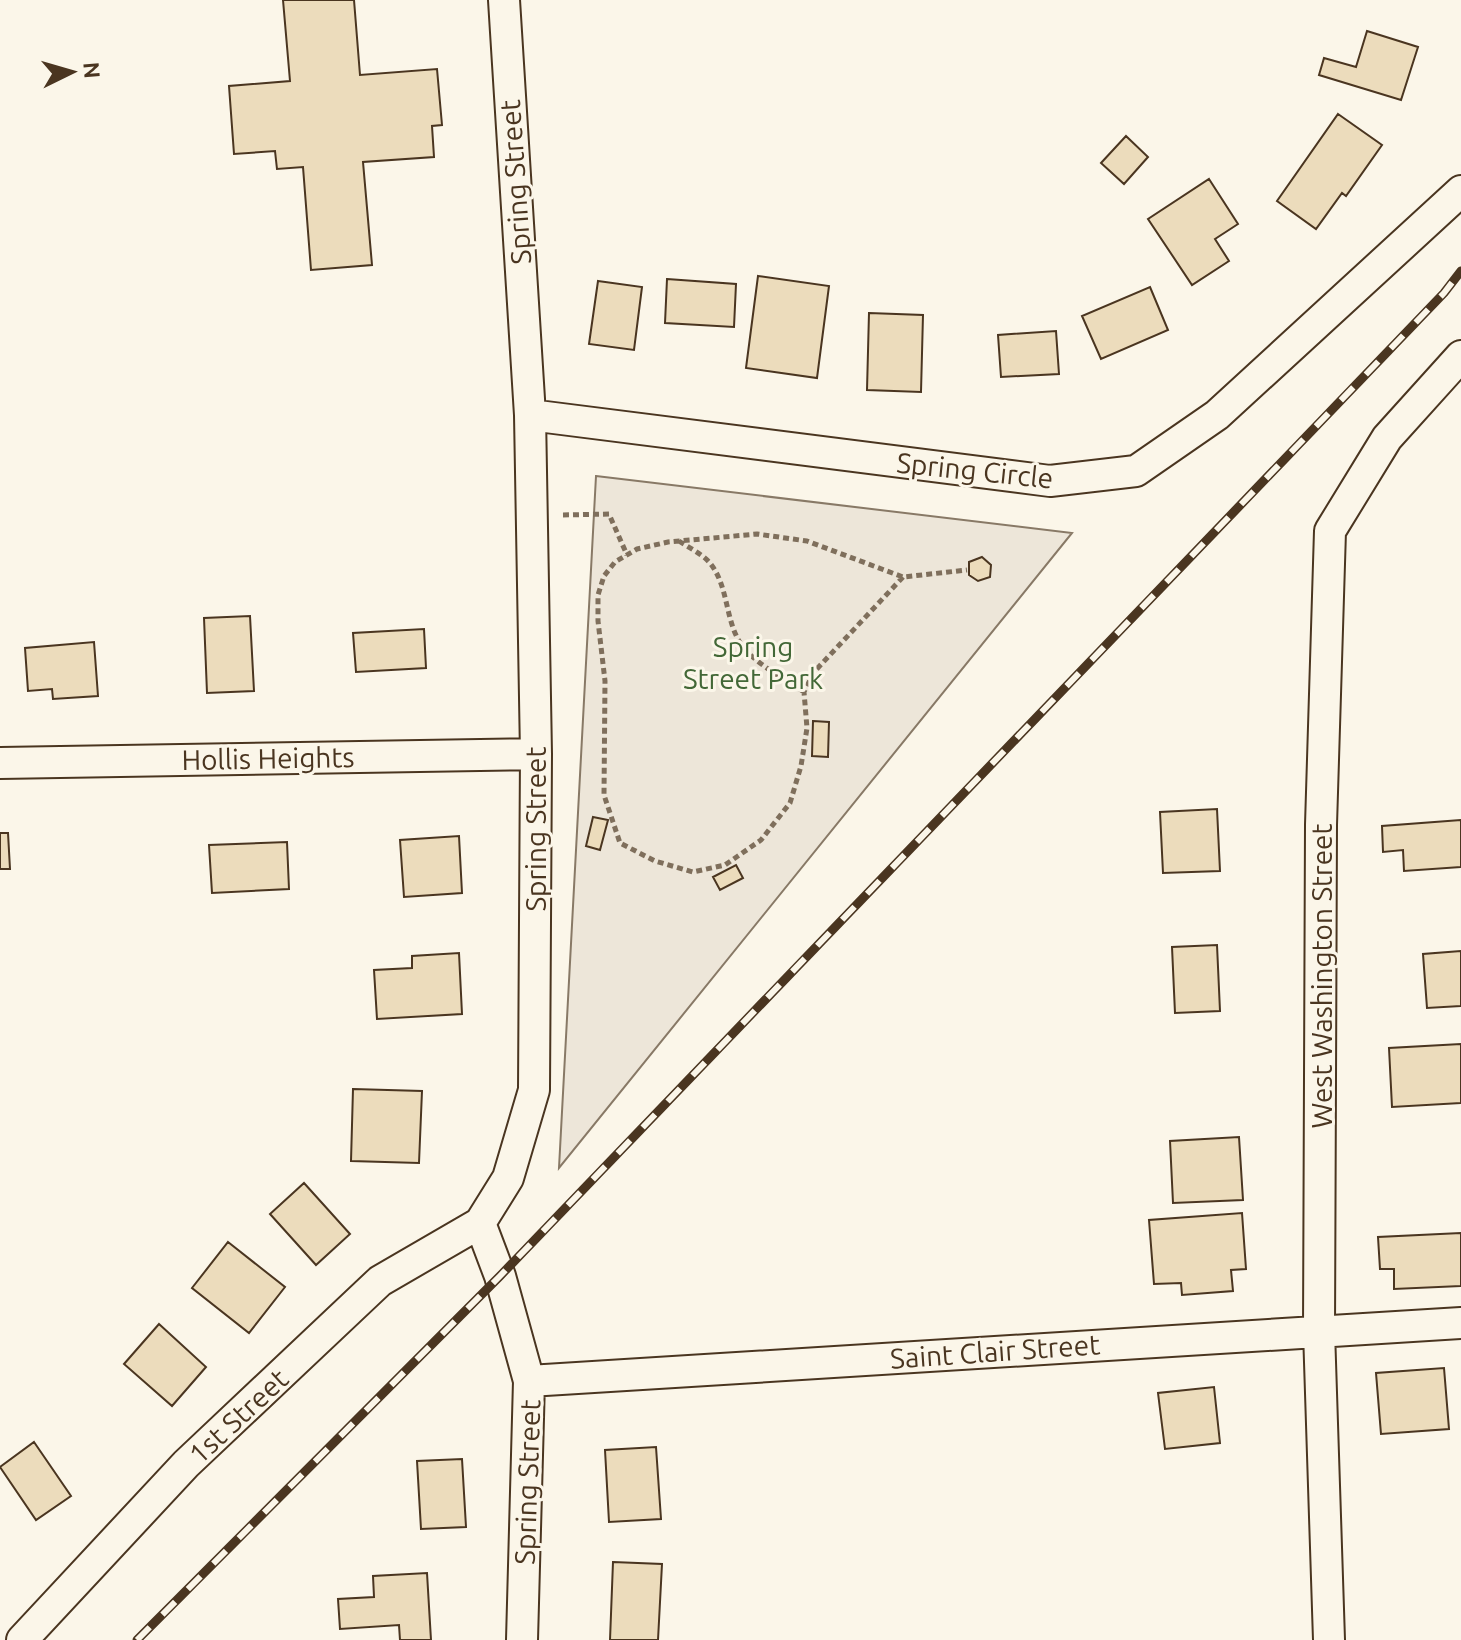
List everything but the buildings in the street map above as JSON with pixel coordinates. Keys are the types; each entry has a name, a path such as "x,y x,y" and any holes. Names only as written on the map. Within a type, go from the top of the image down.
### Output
{"street":[{"name":"Spring Street","path":"504,0 530,415 536,754 534,1090 508,1178 480,1223 500,1276 529,1381 522,1640"},
{"name":"Spring Circle","path":"530,415 1050,481 1136,471 1217,415 1461,191"},
{"name":"West Washington Street","path":"1329,1640 1319,1331 1321,825 1330,531 1387,438 1461,356"},
{"name":"Hollis Heights","path":"0,763 536,754"},
{"name":"1st Street","path":"22,1640 186,1464 380,1281 480,1223"},
{"name":"Saint Clair Street","path":"529,1381 1461,1323"}],"path":[{"path":"531,515 609,514 627,555"},
{"path":"903,577 818,667 804,692 807,728 801,766 790,803 761,840 725,865 693,872 655,861 620,843 604,795 605,681 598,595 604,576 615,562 637,549 678,541 757,534 807,541 903,577 967,570"},
{"path":"678,541 709,561 725,593 733,626 743,647 804,692"}],"green space":[{"name":"Spring Street Park","path":"596,476 1072,533 559,1168"}],"railway":[{"path":"137,1640 500,1276 1444,293 1461,271"}]}
